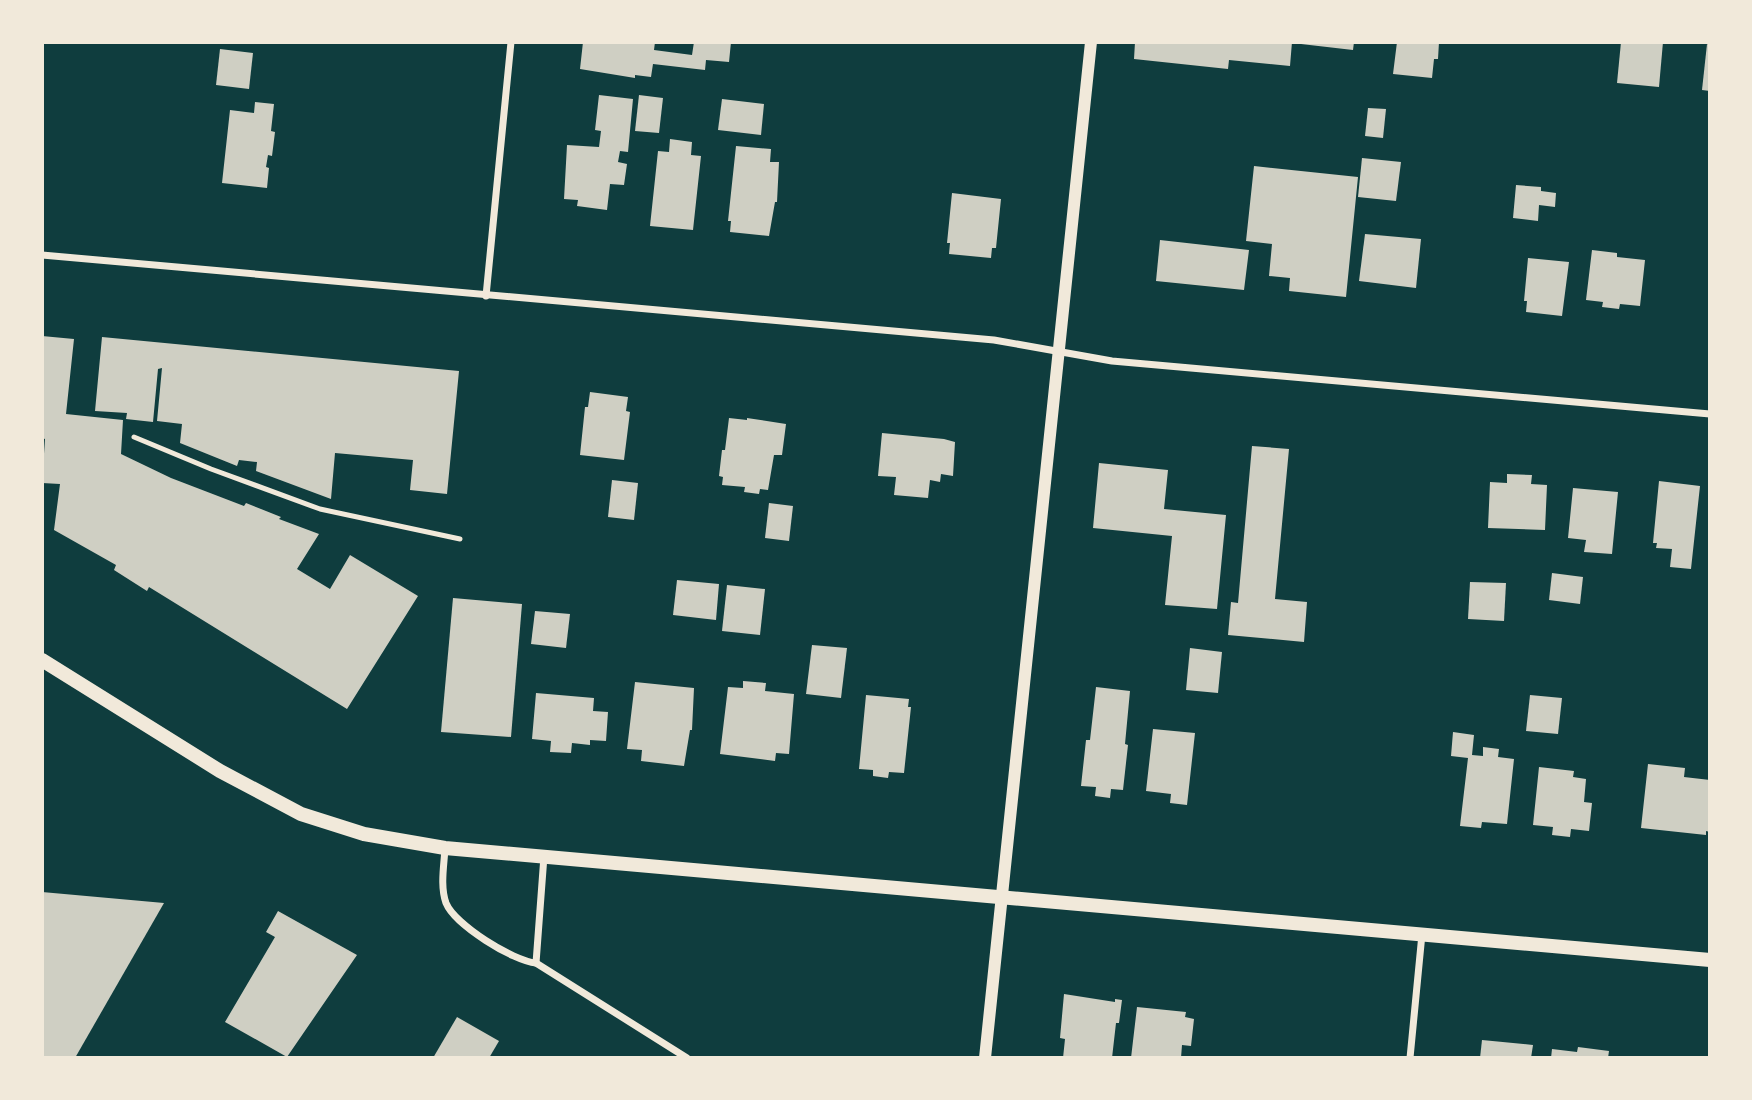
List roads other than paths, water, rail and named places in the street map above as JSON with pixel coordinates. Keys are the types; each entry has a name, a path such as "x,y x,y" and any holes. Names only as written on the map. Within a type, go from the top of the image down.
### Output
{"main road":[{"path":"42,660 220,771 289,809 364,834 445,848 1710,960"}],"street":[{"path":"485,296 511,42"},
{"path":"985,1058 1091,42"},
{"path":"42,255 993,340 1112,361 1710,414"},
{"path":"445,848 443,888 446,902 460,921 522,961 536,964 688,1058"},
{"path":"536,964 544,856"},
{"path":"1410,1058 1422,933"}],"lane":[{"path":"134,437 320,509 460,539"}]}
